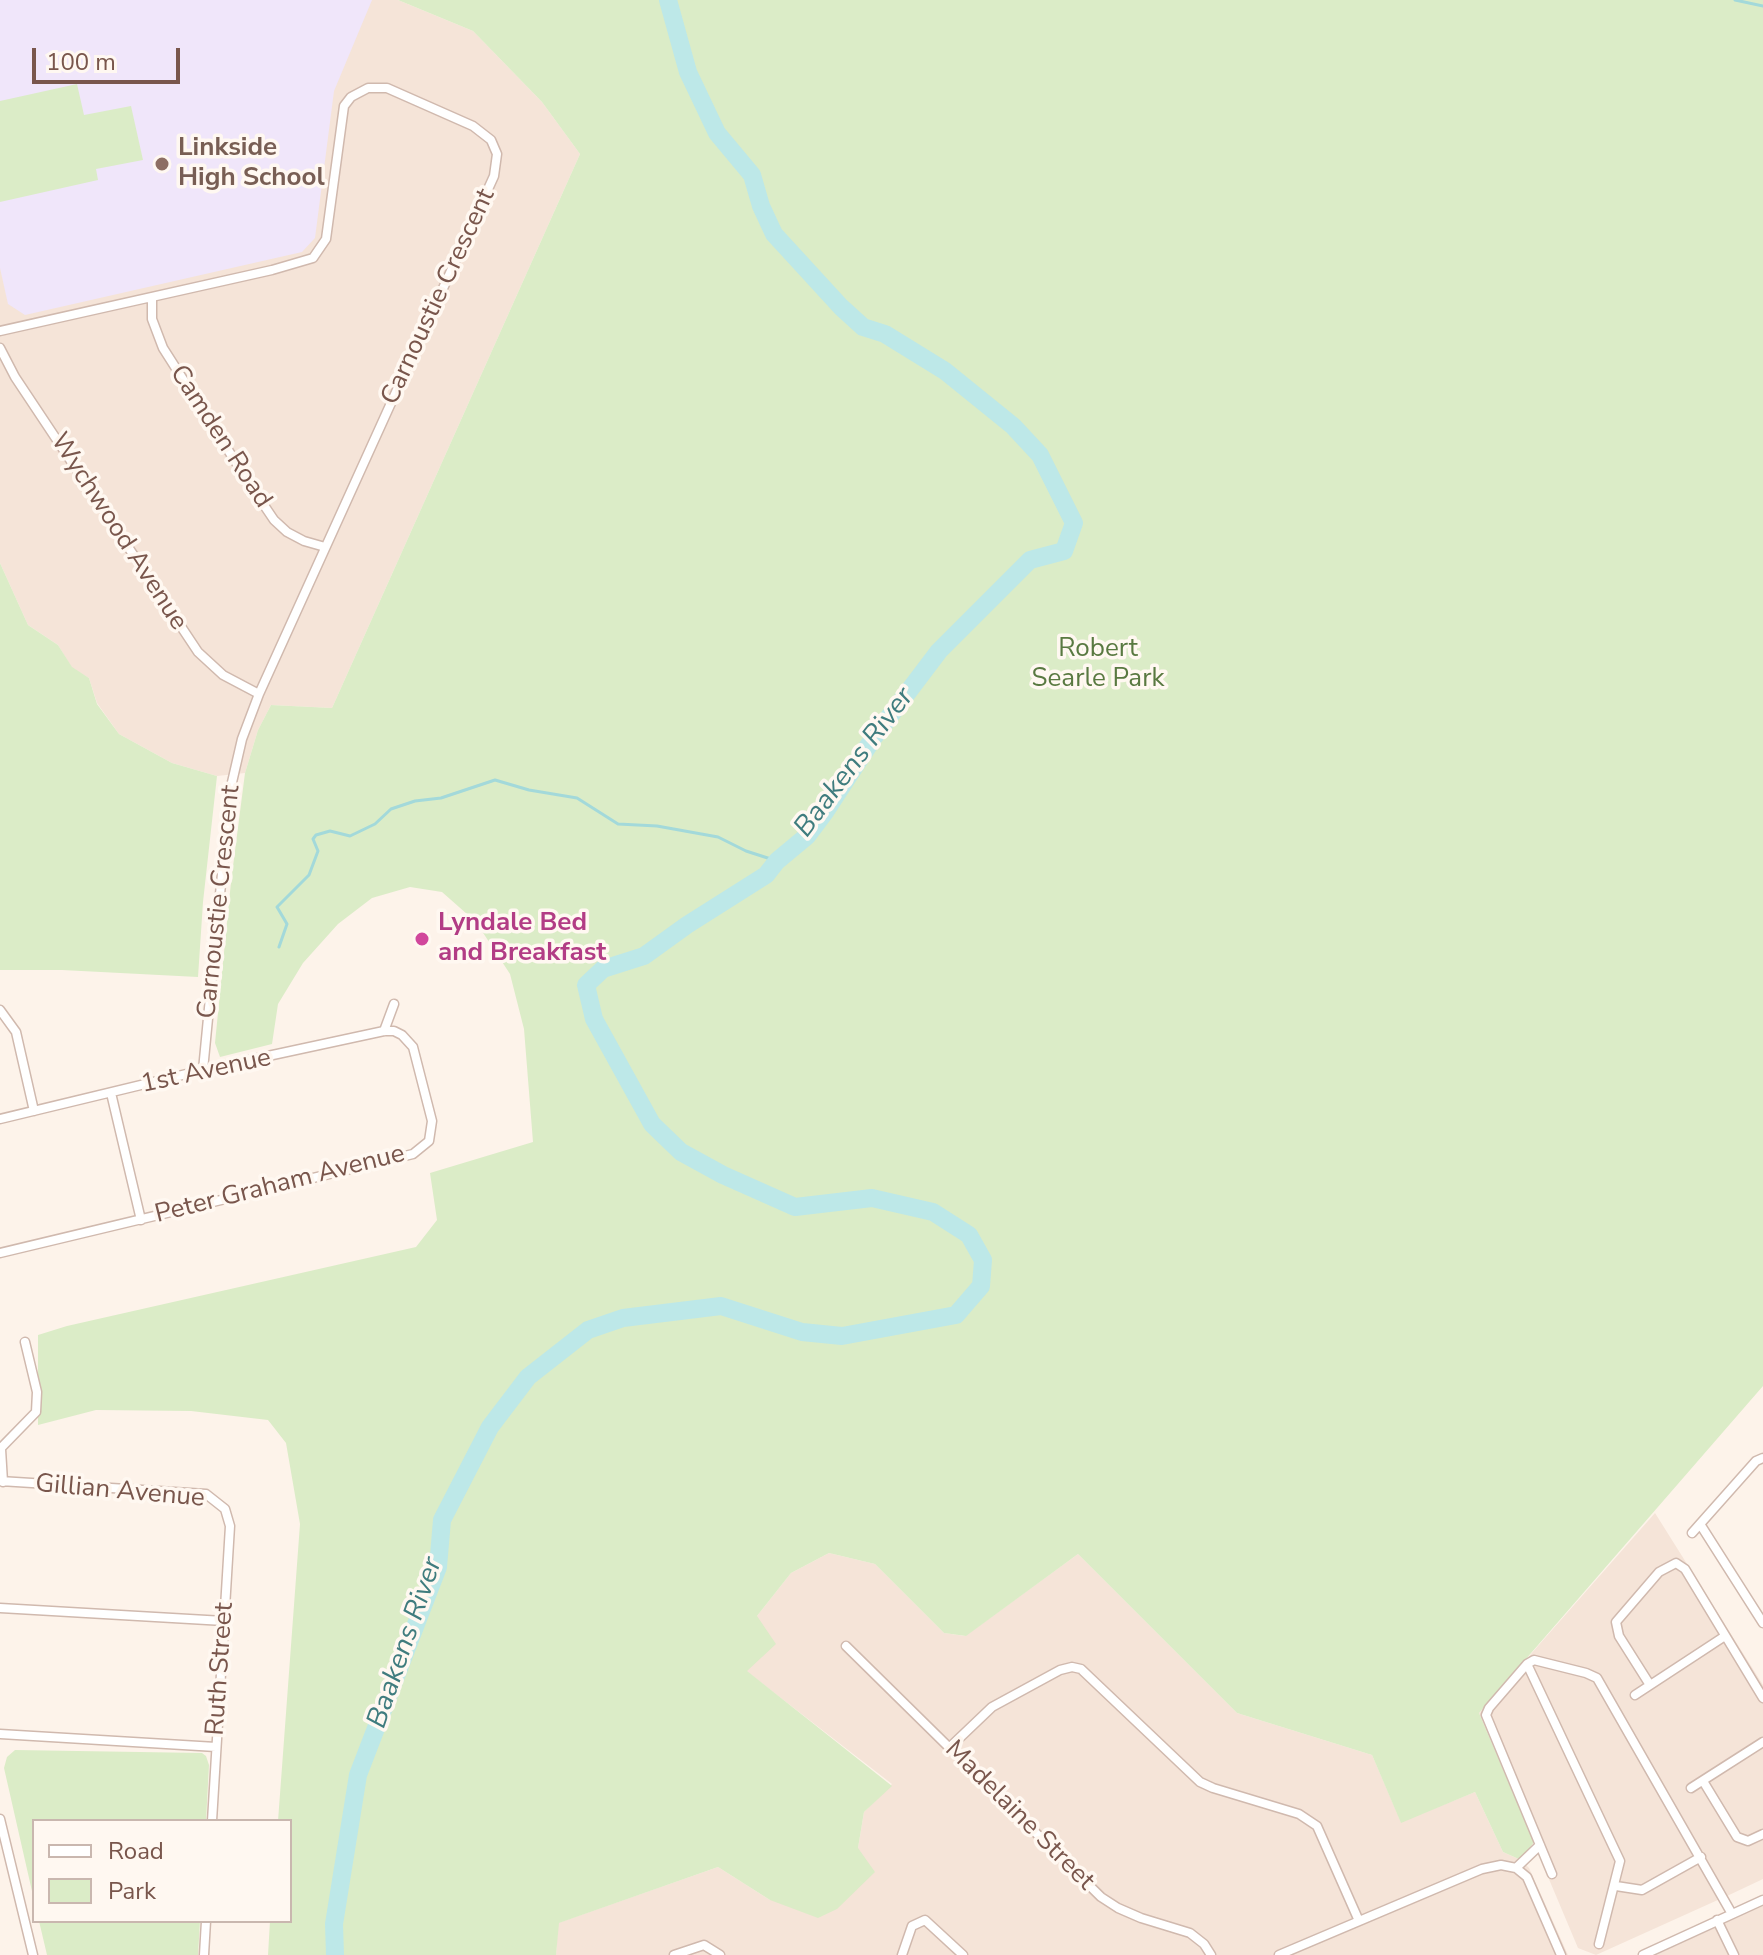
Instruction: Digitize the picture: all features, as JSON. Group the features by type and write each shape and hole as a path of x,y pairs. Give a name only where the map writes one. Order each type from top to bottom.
{"street":[{"name":"Carnoustie Crescent","path":"0,331 300,264 317,254 326,239 341,118 347,101 363,90 387,88 473,126 491,140 497,154 494,176 259,694 242,739 230,791 203,1070"},
{"name":"Camden Road","path":"152,298 152,319 163,348 266,509 287,532 325,547"},
{"name":"Wychwood Avenue","path":"0,348 15,377 198,652 223,675 259,694"},
{"path":"384,1031 394,1004"},
{"path":"0,1010 16,1032 34,1111"},
{"name":"1st Avenue","path":"0,1119 203,1070 384,1031"},
{"name":"Peter Graham Avenue","path":"0,1253 406,1156 421,1149 429,1141 432,1121 415,1053 402,1035 384,1031"},
{"path":"111,1093 141,1220"},
{"path":"1,1482 0,1449 36,1412 37,1392 25,1342"},
{"path":"1692,1533 1756,1461 1763,1458"},
{"name":"Gillian Avenue","path":"1,1482 206,1494 220,1502 229,1518"},
{"name":"Ruth Street","path":"212,1819 229,1518"},
{"path":"1700,1524 1763,1623 1754,1629"},
{"path":"1650,1685 1619,1636 1616,1622 1664,1567 1676,1563 1682,1566 1763,1698"},
{"path":"0,1608 224,1621"},
{"path":"1635,1695 1725,1636"},
{"name":"Madelaine Street","path":"846,1646 1101,1897 1141,1918 1190,1933 1204,1944 1211,1955"},
{"path":"1552,1874 1486,1715 1527,1664 1538,1659 1597,1678 1732,1914"},
{"path":"1527,1664 1619,1857 1616,1886 1599,1944"},
{"path":"949,1748 992,1707 1060,1670 1072,1667 1081,1669 1200,1782 1312,1821 1329,1848 1359,1921"},
{"path":"0,1734 216,1747"},
{"path":"1691,1788 1763,1742"},
{"path":"1703,1781 1737,1837 1748,1841 1763,1834"},
{"path":"0,1819 33,1955"},
{"path":"1516,1868 1540,1845"},
{"path":"1616,1886 1642,1890 1701,1857"},
{"path":"1279,1955 1491,1866 1505,1865 1516,1868 1530,1883 1561,1955"},
{"path":"1643,1955 1763,1900"},
{"path":"1717,1920 1734,1955"},
{"path":"902,1955 910,1930 920,1921 931,1923 963,1955"},
{"path":"204,1955 206,1923"},
{"path":"674,1955 704,1945 720,1955"}],"shaded area":[{"path":"0,0 398,0 473,31 542,102 580,154 332,708 271,705 258,730 245,773 217,776 172,763 119,734 97,703 89,678 72,668 58,645 28,625 0,563"},
{"name":"Linkside High School","path":"0,0 372,0 334,91 315,238 302,252 25,315 8,304 0,268"},
{"path":"1655,1513 1763,1685 1763,1879 1727,1896 1711,1869 1706,1872 1720,1899 1596,1955 1578,1948 1479,1713"},
{"path":"829,1553 875,1564 944,1633 965,1636 1078,1554 1237,1713 1372,1755 1401,1822 1475,1792 1503,1852 1521,1860 1529,1868 1568,1955 556,1955 558,1923 718,1867 770,1900 858,1848 864,1812 892,1784 746,1671 757,1616 791,1573"},
{"path":"1763,1906 1763,1955 1656,1955 1690,1939"}],"green space":[{"name":"Robert Searle Park","path":"398,0 1763,0 1763,1386 1479,1713 1534,1842 1521,1860 1503,1852 1475,1792 1401,1823 1372,1755 1237,1713 1078,1554 966,1636 944,1633 875,1564 829,1553 791,1573 757,1616 776,1644 747,1671 892,1786 864,1812 858,1848 875,1872 837,1909 818,1918 770,1900 718,1867 559,1923 556,1955 268,1955 270,1923 292,1923 292,1819 278,1819 300,1524 286,1443 268,1420 191,1411 96,1410 38,1425 38,1335 416,1247 437,1220 430,1173 533,1142 524,1029 510,974 476,922 442,892 410,887 372,898 338,924 303,963 278,1004 272,1044 220,1057 215,1043 245,773 258,730 271,705 332,708 580,154 542,102 473,31"},
{"path":"77,84 84,115 131,106 143,160 96,169 98,180 0,202 0,101"},
{"path":"0,563 28,625 58,645 72,667 89,678 97,704 119,734 172,763 217,776 198,977 0,970"},
{"path":"15,1750 202,1753 209,1765 206,1819 32,1819 32,1891 4,1768 7,1757"},
{"path":"39,1923 200,1923 198,1955 47,1955"}],"waterway":[{"name":"Baakens River","path":"335,1955 334,1924 358,1775 438,1567 442,1520 490,1427 528,1377 588,1330 623,1318 721,1306 802,1332 842,1336 956,1315 981,1286 983,1260 969,1235 933,1212 872,1198 795,1207 723,1175 681,1152 652,1124 594,1019 586,985 603,969 644,956 766,875 777,861 807,836 874,737 939,651 1030,560 1064,551 1074,523 1040,455 1013,426 945,371 885,334 863,327 774,234 752,175 717,133 688,72 668,0"},
{"path":"1735,0 1763,6"},
{"path":"279,947 287,924 277,907 309,875 318,851 313,839 316,835 330,831 350,836 375,824 391,809 415,801 441,798 495,780 529,790 577,798 618,824 657,826 718,837 746,851 777,861"}],"place":[{"name":"Linkside High School","path":"162,164"},
{"name":"Lyndale Bed and Breakfast","path":"422,939"}]}
